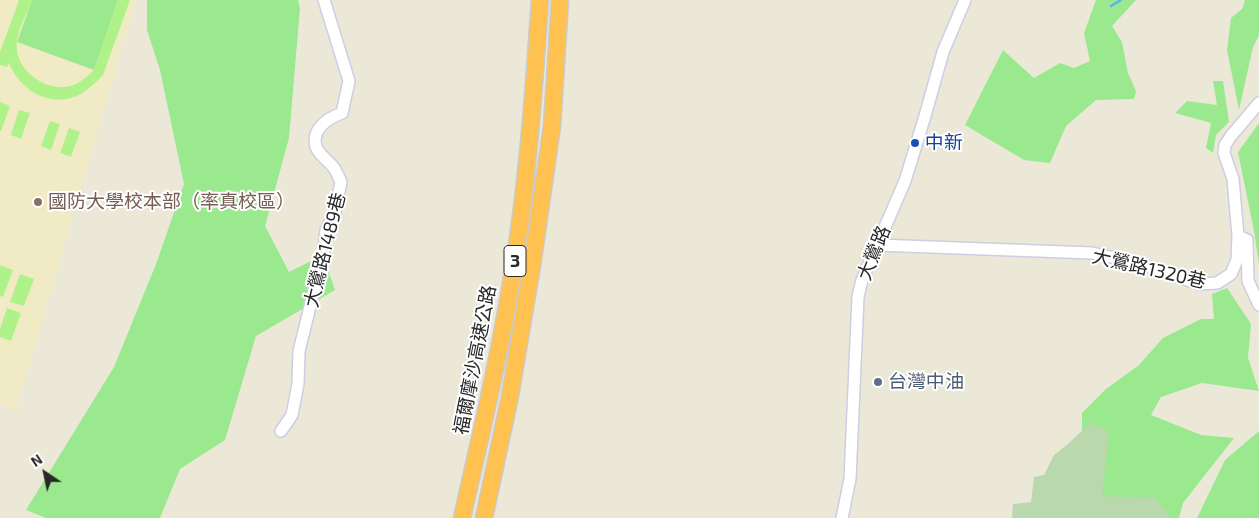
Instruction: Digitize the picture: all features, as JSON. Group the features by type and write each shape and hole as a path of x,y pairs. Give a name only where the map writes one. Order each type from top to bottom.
{"highway":[{"name":"福爾摩沙高速公路","path":"462,518 490,393 514,264 531,122 540,0"},
{"name":"福爾摩沙高速公路","path":"484,518 510,396 532,266 552,126 560,0"}],"street":[{"name":"大鶯路1489巷","path":"281,431 292,415 298,384 299,350 324,250 326,230 335,212 341,182 334,168 316,146 316,138 321,125 331,117 342,113 349,81 324,0"},
{"name":"大鶯路","path":"842,518 850,479 858,297 862,280 905,180 943,52 965,0"},
{"name":"大鶯路1320巷","path":"877,245 1092,254 1138,263 1199,284 1217,283 1226,278 1236,266 1238,260 1233,179 1224,153 1225,145 1259,103"},
{"path":"1238,236 1247,240 1248,281 1259,305"}],"shaded area":[{"name":"國防大學校本部（率真校區）","path":"0,0 136,0 16,410 0,404"}],"green space":[{"path":"19,0 32,0 18,36 17,50 19,59 30,74 38,80 55,87 68,87 84,79 94,70 118,0 130,0 103,75 79,95 57,100 47,98 28,89 14,73 9,63 7,67 0,65 0,52"},
{"path":"32,0 118,0 94,70 17,42"},
{"path":"147,0 298,0 300,8 289,138 265,226 289,272 323,255 335,290 256,336 225,440 180,469 160,518 46,518 26,510 114,367 156,264 184,184 160,70 147,30"},
{"path":"1096,0 1136,0 1112,26 1122,42 1128,73 1136,91 1134,99 1096,100 1066,126 1050,163 1024,160 965,125 1003,50 1034,78 1060,63 1074,68 1090,61 1084,33"},
{"path":"1245,0 1259,0 1259,35 1253,47 1239,110 1227,50 1231,18 1242,9"},
{"path":"1213,81 1223,81 1229,122 1216,135 1213,153 1206,148 1211,123 1175,113 1187,101 1217,105"},
{"path":"0,102 10,106 1,131 0,131"},
{"path":"19,110 30,113 21,139 11,135"},
{"path":"50,121 60,124 51,150 41,146"},
{"path":"1259,123 1259,265 1238,152"},
{"path":"69,128 80,132 71,157 60,153"},
{"path":"0,265 13,270 3,297 0,296"},
{"path":"20,274 34,279 24,306 10,302"},
{"path":"1227,288 1251,324 1248,358 1259,391 1202,383 1161,397 1151,415 1201,435 1234,438 1183,503 1179,518 1118,518 1078,513 1082,459 1082,413 1106,389 1139,365 1163,338 1201,319 1214,319 1212,294"},
{"path":"7,308 21,313 11,341 0,337 0,329"},
{"path":"1090,423 1109,431 1102,496 1156,498 1170,516 1168,518 1012,518 1013,504 1031,502 1034,477 1044,475 1054,455"},
{"path":"1259,431 1259,518 1197,518 1225,460"}],"waterway":[{"path":"1111,6 1121,0"}],"place":[{"name":"中新","path":"915,143"},
{"name":"國防大學校本部（率真校區）","path":"38,202"},
{"name":"台灣中油","path":"878,382"}]}
